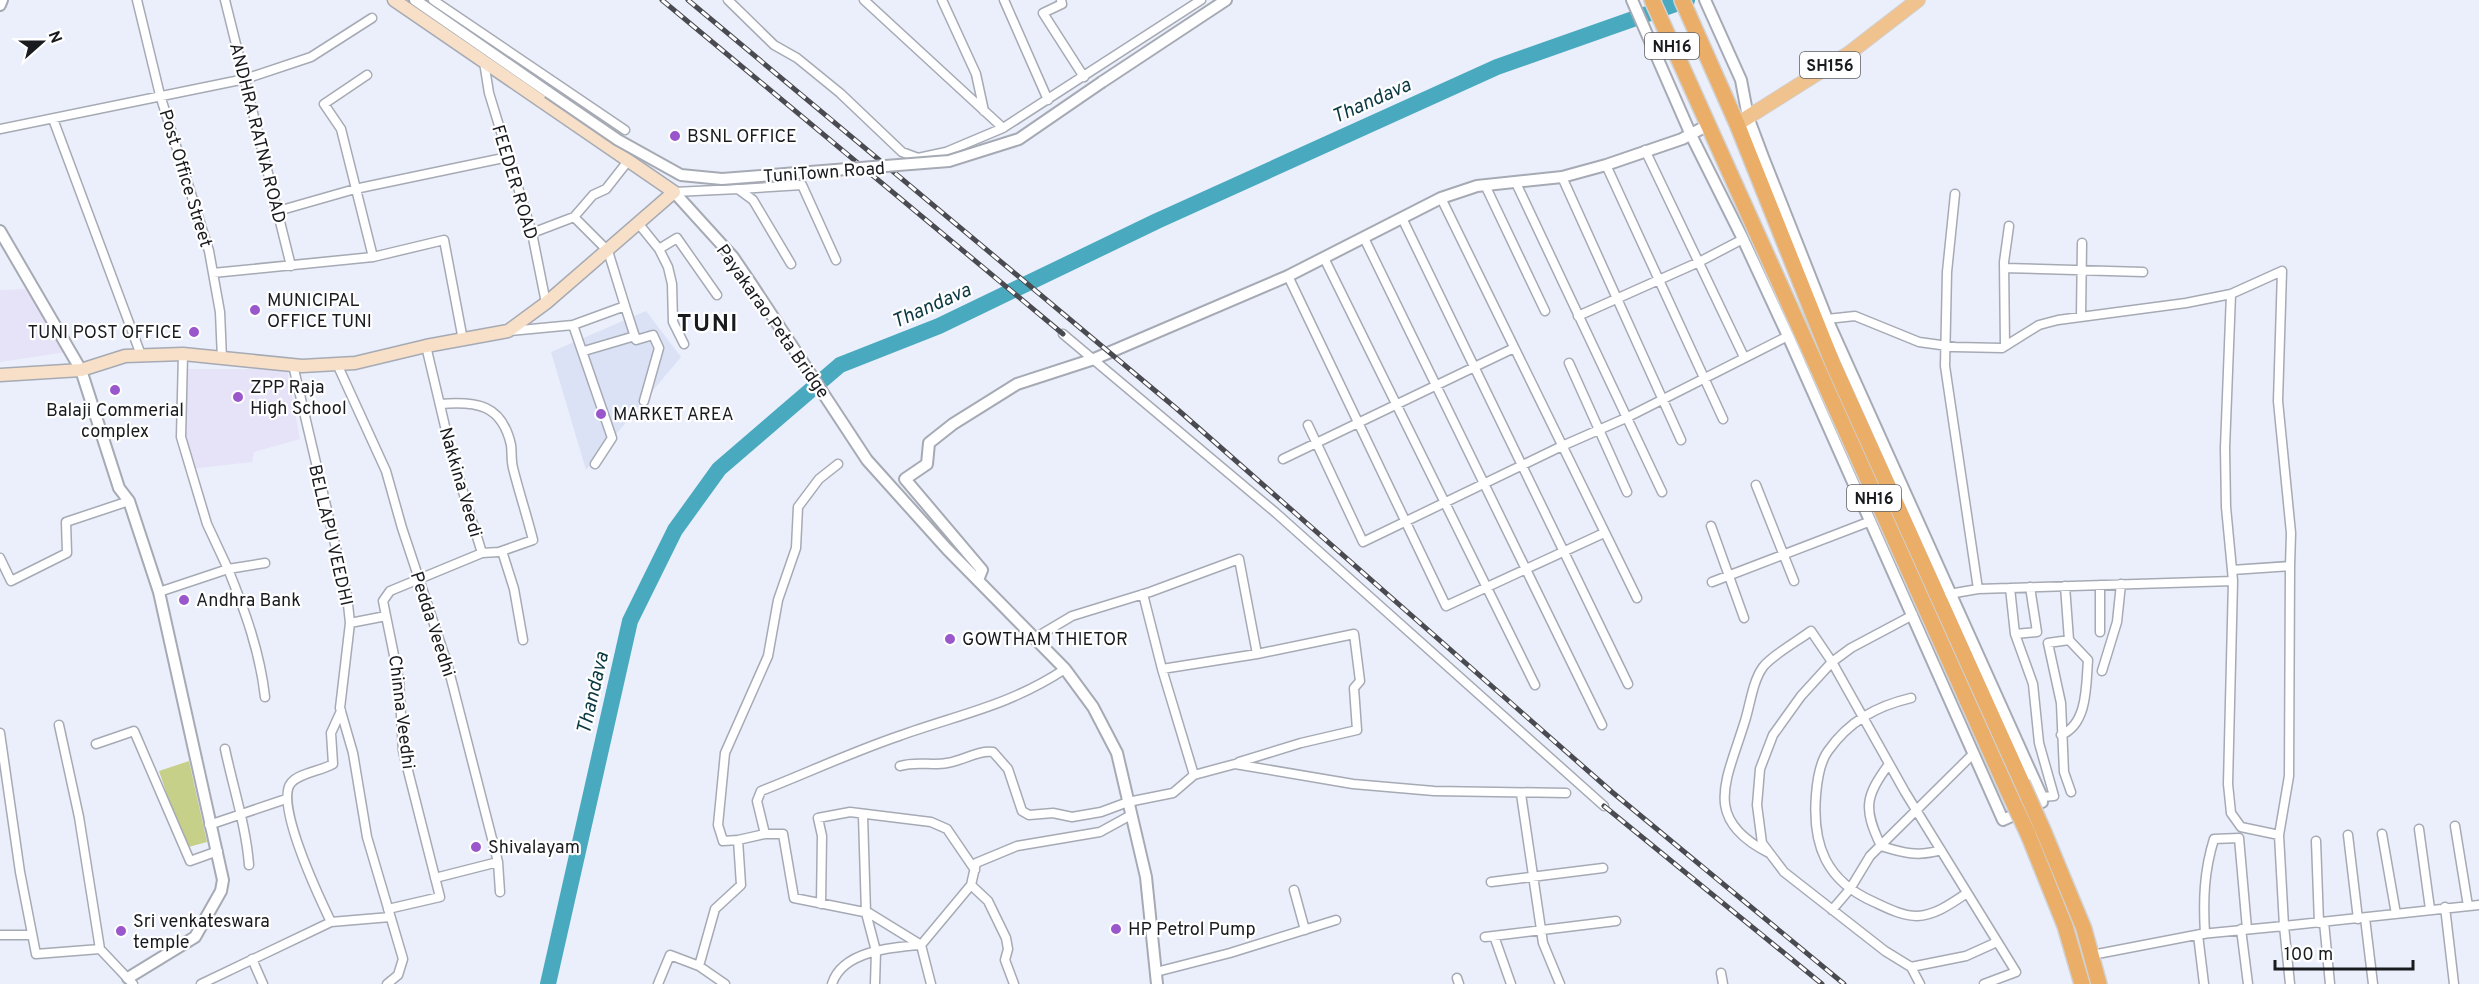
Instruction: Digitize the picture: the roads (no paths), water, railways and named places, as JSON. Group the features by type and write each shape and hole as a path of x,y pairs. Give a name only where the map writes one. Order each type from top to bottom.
{"highway":[{"name":"NH16","path":"1652,0 2028,834 2065,926 2082,984"},
{"name":"NH16","path":"1682,0 1718,82 1742,120 1833,364 2070,891 2092,955 2099,984"}],"main road":[{"path":"0,375 81,370 125,356 141,355 183,354 293,365 355,363 426,346 508,331 546,303 674,192 394,0"},
{"name":"SH156","path":"1742,120 1848,54 1918,0"}],"street":[{"path":"0,5 2,0"},
{"name":"Post Office Street","path":"137,0 160,95 209,251 220,312 222,359"},
{"name":"ANDHRA RATNA ROAD","path":"225,0 291,266"},
{"name":"TuniTown Road","path":"415,0 618,140 681,175 722,179 958,159 1020,139 1226,0"},
{"path":"433,0 625,130"},
{"path":"728,0 774,45 797,58 840,93 902,152 918,158 946,152 1003,128 1201,0"},
{"path":"864,0 1003,128"},
{"path":"942,0 976,74 984,111"},
{"path":"1004,0 1048,100"},
{"path":"1061,0 1062,4 1043,13 1084,77"},
{"path":"1632,0 1691,135 1788,336 2003,820 2042,802 2042,797 1827,319 1742,120 1741,80 1705,0"},
{"path":"0,129 244,79 311,57 372,18"},
{"name":"FEEDER ROAD","path":"484,62 489,93 532,233 546,303"},
{"path":"367,75 324,104 341,129 373,257"},
{"path":"54,119 141,355"},
{"path":"978,580 982,570 905,479 927,464 929,442 953,424 1017,384 1094,359 1288,276 1441,198 1485,185 1562,177 1606,165 1691,135 1708,125"},
{"path":"1645,150 1744,357"},
{"path":"278,211 355,189 508,157"},
{"path":"532,233 574,217 593,195 606,189 628,161"},
{"path":"1606,165 1723,419"},
{"path":"1562,177 1681,440"},
{"path":"1516,183 1662,492"},
{"path":"674,192 801,185 837,260"},
{"path":"1485,185 1545,311"},
{"path":"738,189 753,200 790,264"},
{"name":"Payakarao Peta Bridge","path":"674,192 733,257 865,456 978,580 1065,669 1093,707 1117,753 1146,877 1157,984"},
{"path":"1955,194 1947,272 1945,366 1978,589"},
{"path":"1441,198 1637,598"},
{"path":"574,217 608,251 636,340 653,335 659,348 644,401"},
{"path":"1402,218 1628,684"},
{"path":"638,223 659,249 668,267 672,284 673,322 684,344"},
{"path":"2005,346 2004,268 2009,226"},
{"path":"0,231 81,370 119,488 129,501 159,592 223,880 221,891 195,937 129,982 100,949 79,817 59,725"},
{"path":"659,249 677,238 717,295"},
{"path":"1364,238 1602,725"},
{"path":"1578,316 1699,262 1743,239"},
{"path":"213,273 373,257 444,240 463,340"},
{"path":"2081,317 2082,243"},
{"path":"1324,258 1535,685"},
{"path":"2004,268 2143,272"},
{"path":"1827,319 1855,316 1919,342 1947,346 2001,348 2039,325 2231,294 2282,272 2278,401 2291,533 2289,776 2279,835 2290,984"},
{"path":"1288,276 1446,606 1604,533"},
{"path":"2231,294 2225,448 2226,507 2233,580 2228,784 2231,813 2241,827 2279,835"},
{"path":"508,331 573,325 625,306"},
{"path":"573,325 584,351 612,438 595,464"},
{"path":"1063,334 1276,513 1604,806"},
{"path":"584,351 635,336"},
{"path":"1308,425 1363,542 1562,446 1626,418 1704,376 1788,336"},
{"name":"Nakkina Veedi","path":"386,616 383,601 390,591 482,553 452,456 426,346"},
{"path":"1283,459 1514,348"},
{"path":"183,354 181,437 207,524 250,625 262,672 265,697"},
{"path":"1569,363 1627,492"},
{"name":"Pedda Veedhi","path":"337,364 386,471 447,663 498,862 500,892"},
{"name":"BELLAPU VEEDHI","path":"293,365 347,595 350,622 340,688 341,711 353,753 367,837 403,959 398,975 387,984"},
{"path":"440,404 476,403 488,409 504,424 511,446 512,466 533,540 502,551 482,553"},
{"path":"838,464 819,479 798,507 796,548 778,600 768,656 725,753 718,825 723,841 765,834 783,834 794,898 866,913 921,945 931,984"},
{"path":"1756,485 1794,581"},
{"path":"0,558 12,581 67,553 66,522 129,501"},
{"path":"1712,582 1871,520"},
{"path":"1711,526 1744,618"},
{"path":"502,551 514,589 523,640"},
{"path":"1035,638 1072,616 1143,594 1239,559 1257,654"},
{"path":"159,592 228,569 264,563"},
{"path":"2232,570 2290,566"},
{"path":"1949,594 1978,589 2233,580"},
{"path":"2102,671 2117,622 2121,584"},
{"path":"2100,585 2100,632"},
{"path":"2061,735 2070,731 2084,706 2088,660 2069,640 2065,586"},
{"path":"2030,587 2037,632 2048,643 2061,703 2064,772 2071,792"},
{"path":"2010,588 2015,634 2033,684 2039,743 2054,796 2042,797"},
{"path":"1143,594 1162,669 1194,775"},
{"path":"1913,615 1851,648 1832,662 1802,696 1773,735 1760,769 1757,805 1761,843 1784,872 1885,951 1911,967 1920,984"},
{"path":"350,622 386,616"},
{"name":"Chinna Veedhi","path":"386,616 399,680 403,751 435,878"},
{"path":"1769,853 1752,844 1732,826 1724,805 1732,757 1763,666 1811,631 1832,662 1916,810 2016,972 1984,984"},
{"path":"2015,634 2037,632"},
{"path":"900,766 914,762 948,763 985,751 993,752 1008,769 1022,811 1029,815 1053,813 1072,817 1173,793 1194,775 1357,730 1354,688 1360,681 1354,634 1257,654 1162,669"},
{"path":"2048,643 2069,640"},
{"path":"765,834 758,801 761,791 899,736 988,709 1041,685 1065,669"},
{"path":"1911,698 1882,705 1862,717 1827,752 1817,782 1814,823 1821,852 1834,873 1856,894 1892,910 1918,916 1943,909 1967,893"},
{"path":"331,922 292,825 286,800 287,788 293,780 333,764 331,733 341,711"},
{"path":"96,744 134,730 190,861 218,851"},
{"path":"0,736 20,872 36,954 100,949"},
{"path":"225,749 239,815 247,836 249,865"},
{"path":"1832,910 1850,889 1870,855 1974,753"},
{"path":"1235,764 1353,784 1434,791 1566,793"},
{"path":"1889,764 1872,787 1868,804 1870,824 1881,846 1904,853 1923,855 1941,850"},
{"path":"1521,794 1543,943 1560,984"},
{"path":"209,825 286,800"},
{"path":"821,904 822,836 818,818 850,812 863,816 931,822 948,829 975,870"},
{"path":"832,984 835,973 859,957 886,948 921,945 971,885 976,863 1017,846 1100,832 1131,814"},
{"path":"863,816 866,913 876,951 875,984"},
{"path":"2455,826 2468,906"},
{"path":"2419,829 2430,909"},
{"path":"2382,834 2396,914"},
{"path":"2348,835 2373,984"},
{"path":"2204,984 2201,934 2206,863 2214,839 2239,838 2248,984"},
{"path":"699,966 716,909 741,885 738,840"},
{"path":"2316,841 2321,922 2330,984"},
{"path":"201,984 331,922 389,913 440,897 435,878 498,862"},
{"path":"1491,882 1603,868"},
{"path":"971,885 988,901 1006,938 1008,949 1005,960 1014,984"},
{"path":"1294,890 1305,930"},
{"path":"2092,955 2201,934 2479,905"},
{"path":"2445,907 2454,984"},
{"path":"1156,972 1336,920"},
{"path":"1511,984 1489,936 1616,921"},
{"path":"0,935 32,935"},
{"path":"1911,967 1966,956 1997,942"},
{"path":"658,984 670,954 699,966 711,979 724,984"},
{"path":"252,959 263,984"},
{"path":"1721,973 1723,984"}],"waterway":[{"name":"Thandava","path":"548,984 630,621 675,530 719,469 840,365 939,326 1157,221 1497,67 1687,0"}],"railway":[{"path":"662,0 1063,334"},
{"path":"688,0 1177,409 1612,792 1844,984"},
{"path":"1604,806 1822,984"}],"place":[{"name":"BSNL OFFICE","path":"675,136"},
{"name":"MUNICIPAL OFFICE TUNI","path":"255,310"},
{"name":"TUNI POST OFFICE","path":"194,332"},
{"name":"Balaji Commerial complex","path":"115,390"},
{"name":"ZPP Raja High School","path":"238,397"},
{"name":"MARKET AREA","path":"601,414"},
{"name":"Andhra Bank","path":"184,600"},
{"name":"GOWTHAM THIETOR","path":"950,639"},
{"name":"Shivalayam","path":"476,847"},
{"name":"HP Petrol Pump","path":"1116,929"},
{"name":"Sri venkateswara temple","path":"121,931"}],"district":[{"name":"TUNI","path":"708,323"}]}
